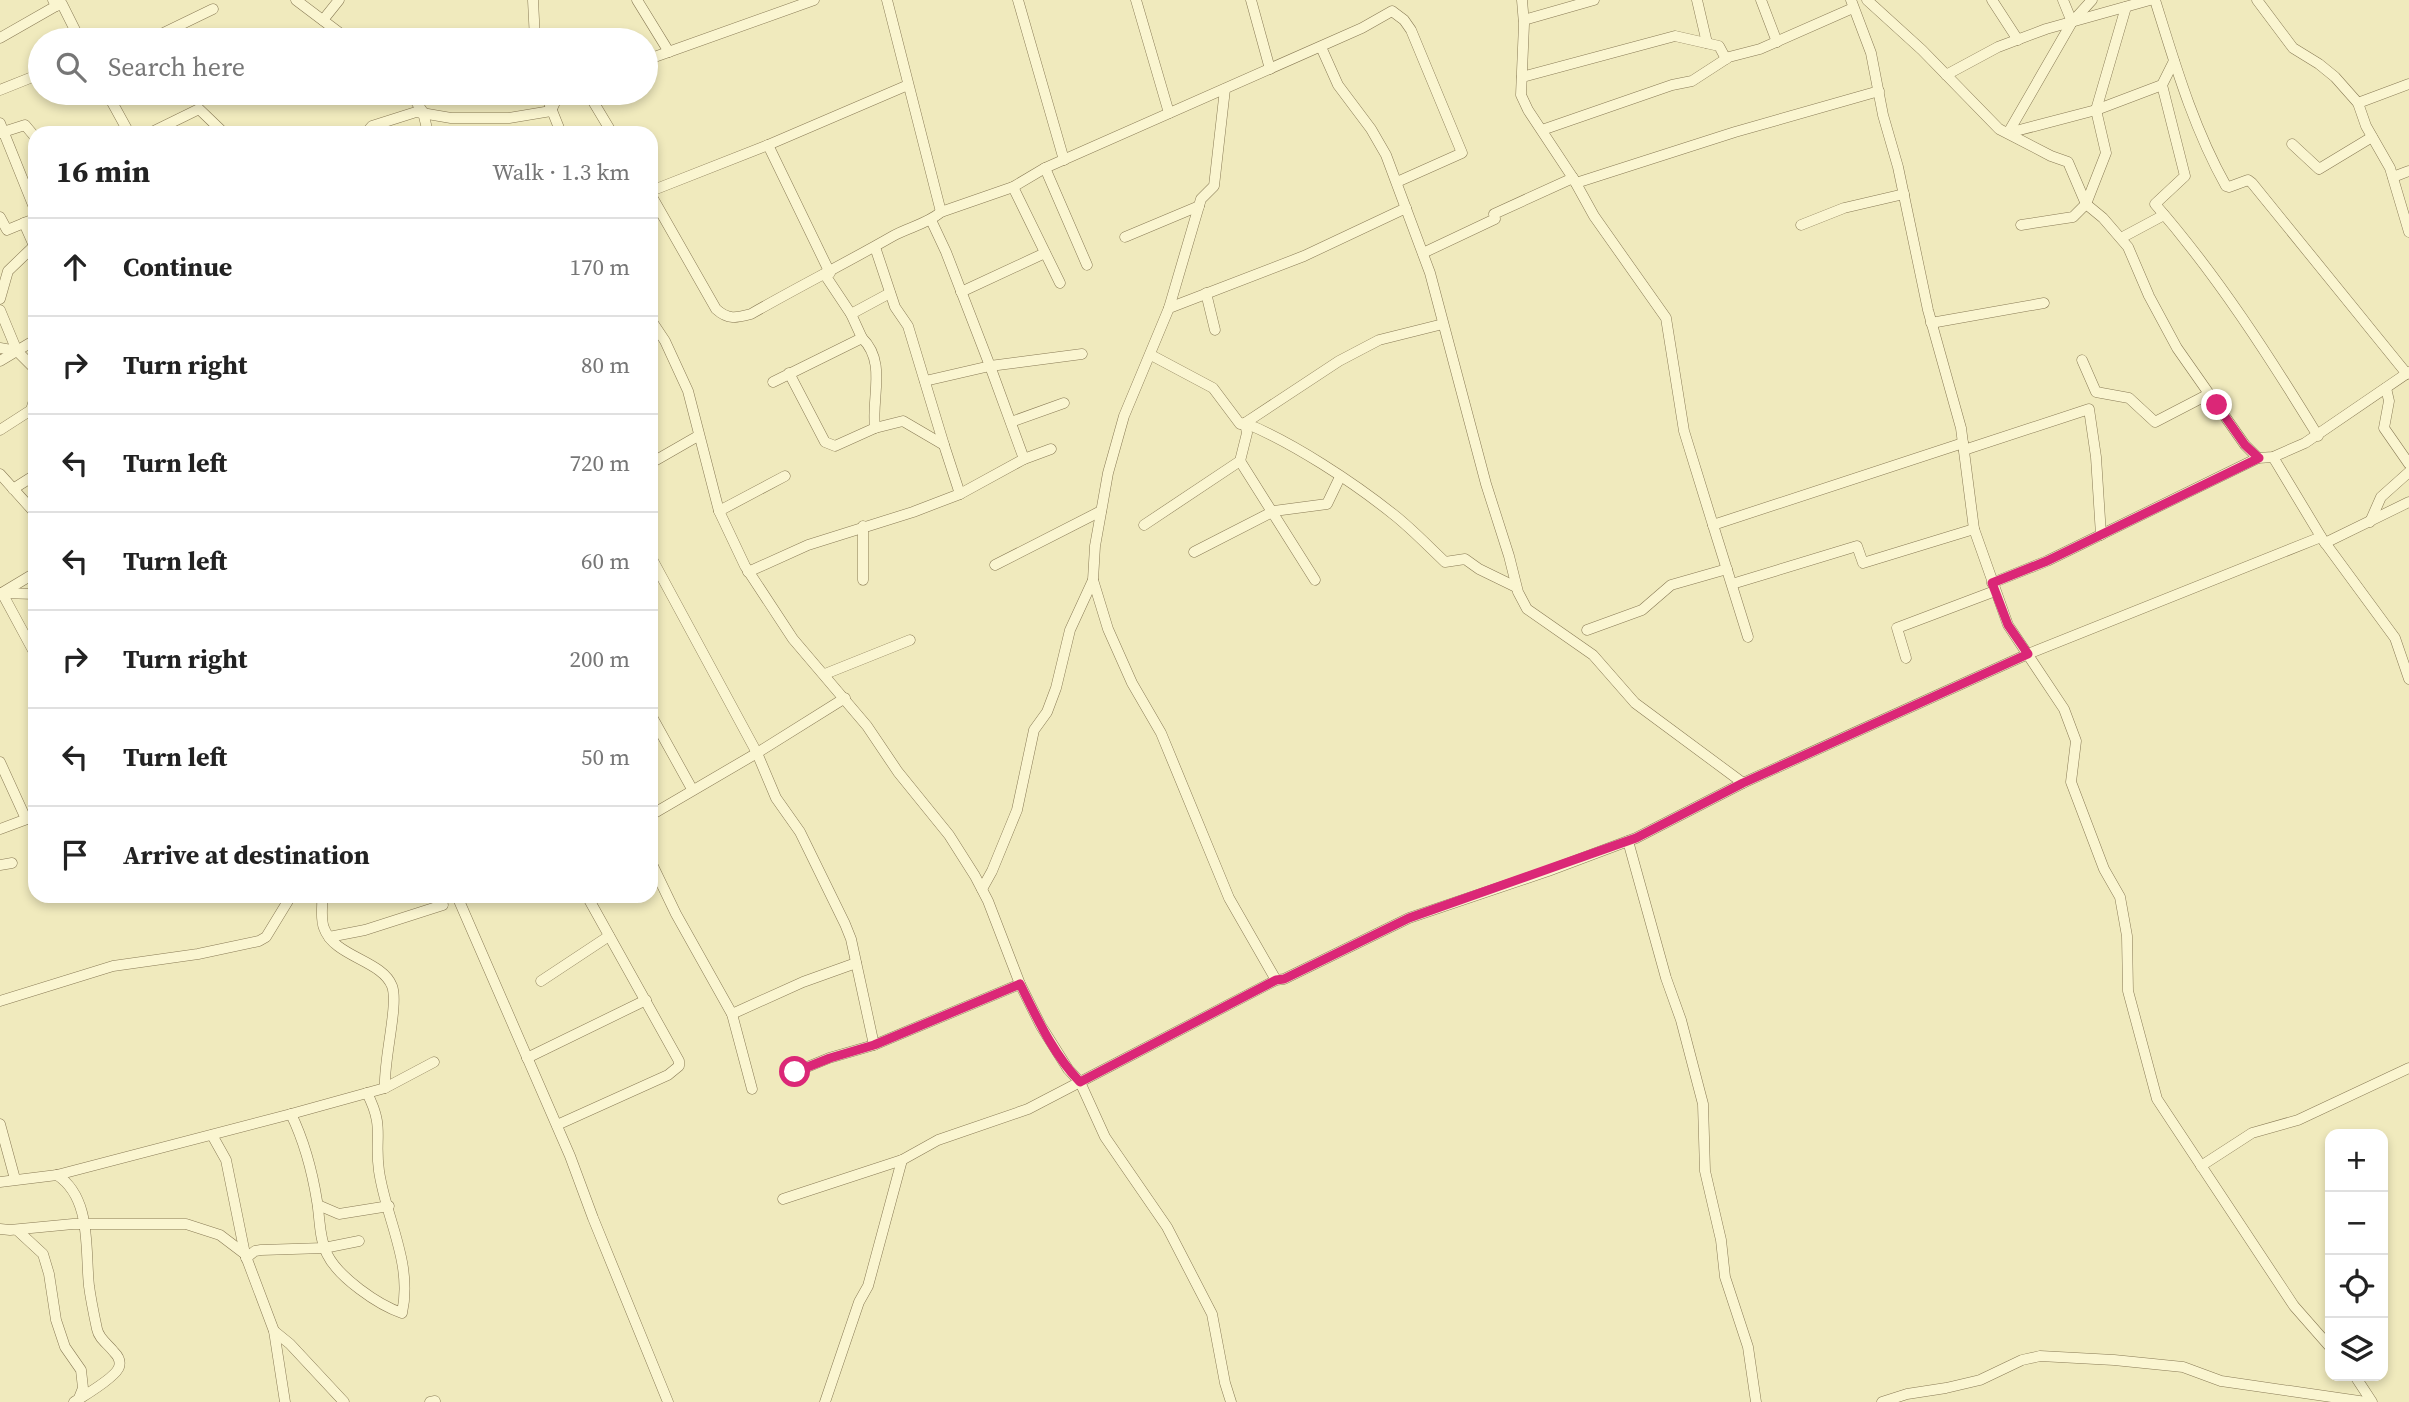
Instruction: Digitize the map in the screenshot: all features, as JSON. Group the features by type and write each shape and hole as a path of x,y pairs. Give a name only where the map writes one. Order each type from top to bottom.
{"street":[{"path":"296,0 333,28"},
{"path":"323,20 339,0"},
{"path":"533,0 534,28"},
{"path":"638,0 655,28"},
{"path":"658,56 814,0"},
{"path":"887,0 941,212"},
{"path":"1018,0 1065,160"},
{"path":"1136,0 1169,113"},
{"path":"1251,0 1270,69"},
{"path":"1387,0 1392,11 1404,20 1411,30 1462,153 1397,182"},
{"path":"1522,0 1524,20 1521,95 1594,216 1665,318 1684,432 1748,638"},
{"path":"1524,20 1594,0"},
{"path":"1697,0 1707,43"},
{"path":"1761,0 1777,41"},
{"path":"1867,0 1914,42 1999,129 2068,162 2086,204 2103,218 2128,247 2149,296 2177,348 2245,445 2259,458"},
{"path":"1992,0 2018,40"},
{"path":"2063,0 2071,22"},
{"path":"2008,133 2071,22 2092,0"},
{"path":"1906,658 1897,628 1993,587 2259,458 2273,457 2318,436 2408,373 2252,183 2248,180 2226,186 2186,100 2153,0 2071,22 2018,40 1946,75"},
{"path":"2259,1 2281,36 2293,48 2335,77 2358,103 2393,177 2409,232"},
{"path":"0,37 54,3 62,4 74,28"},
{"path":"1542,130 1672,85 1692,81 1726,59 1777,41 1852,4 1871,53 1931,323 1964,447 1975,529 2008,625 2064,709 2076,741 2071,782 2104,869 2120,897 2127,936 2128,991 2157,1099 2294,1306 2325,1341"},
{"path":"2021,225 2073,217 2086,204 2106,153 2096,110 2126,7"},
{"path":"174,28 213,9"},
{"path":"658,205 716,309 728,318 751,314 897,234 931,220 941,212 1013,187 1045,168 1321,47 1392,11"},
{"path":"658,34 669,52"},
{"path":"1522,77 1675,36 1719,46 1726,59"},
{"path":"1321,47 1338,85 1386,155 1397,182 1430,273 1516,587 1527,609 1593,655 1634,703 1743,783"},
{"path":"2174,61 2162,85 2185,176 2155,204 2178,230 2276,368 2318,436"},
{"path":"0,90 28,79"},
{"path":"2358,103 2409,84"},
{"path":"658,190 908,85"},
{"path":"2008,133 2096,110 2162,85"},
{"path":"982,889 992,872 1017,810 1034,730 1046,712 1056,688 1070,630 1093,580 1108,473 1124,416 1168,308 1201,199 1214,186 1225,89"},
{"path":"1423,253 1495,219 1494,214 1574,180 1878,91"},
{"path":"114,105 125,126"},
{"path":"418,105 426,126"},
{"path":"549,105 558,126"},
{"path":"551,111 554,105"},
{"path":"594,105 608,126"},
{"path":"164,126 199,109 217,126"},
{"path":"372,126 416,112 451,118 509,118 551,111"},
{"path":"28,129 25,125 1,129 28,193"},
{"path":"2292,144 2319,169 2372,137"},
{"path":"768,145 827,274 862,338 872,348 878,382 873,411 875,428"},
{"path":"1045,168 1087,265"},
{"path":"2393,177 2409,171"},
{"path":"1013,187 1060,284"},
{"path":"1801,225 1844,208 1903,194"},
{"path":"1125,237 1199,206"},
{"path":"1168,308 1304,256 1406,208"},
{"path":"2121,238 2164,215"},
{"path":"0,217 6,230 28,222"},
{"path":"931,220 947,251 1024,459"},
{"path":"24,223 28,232"},
{"path":"875,247 890,293 908,326 960,494"},
{"path":"0,299 8,271 28,253"},
{"path":"961,292 1045,253"},
{"path":"851,314 890,293"},
{"path":"1206,293 1214,330"},
{"path":"1931,323 2044,303"},
{"path":"0,310 17,351 28,362"},
{"path":"1245,424 1339,361 1378,340 1443,324"},
{"path":"658,332 680,370 688,391 719,511 748,572 793,639 845,698 879,741 898,772 949,835 982,889 1020,984 1055,1050 1080,1082 1105,1136 1167,1227 1212,1314 1231,1402"},
{"path":"773,382 862,338"},
{"path":"0,361 28,344"},
{"path":"0,348 17,351"},
{"path":"925,381 990,366 1082,354"},
{"path":"1151,355 1213,388 1240,424 1266,432 1340,477 1394,515 1445,562 1465,559 1516,587"},
{"path":"2082,360 2096,392 2129,398 2155,422 2208,394"},
{"path":"789,373 825,442 835,446 875,428 903,421 944,444"},
{"path":"2386,388 2389,401 2385,428 2409,464"},
{"path":"1011,422 1064,403"},
{"path":"1713,525 2088,409 2096,457 2101,535"},
{"path":"0,430 28,416"},
{"path":"1144,525 1240,461 1247,433 1245,424"},
{"path":"658,459 698,436"},
{"path":"748,572 807,545 913,512 960,494 1024,459 1051,449"},
{"path":"2273,457 2323,540 2395,638 2409,679"},
{"path":"1240,461 1315,580"},
{"path":"2370,522 2381,497 2409,472"},
{"path":"0,474 28,505"},
{"path":"719,511 785,476"},
{"path":"1194,552 1272,512 1327,504 1340,477"},
{"path":"13,489 28,479"},
{"path":"783,1199 902,1160 938,1140 1028,1109 1276,980 1284,979 1409,918 1628,841 1743,783 2028,654 2370,522 2409,502"},
{"path":"995,565 1101,511"},
{"path":"863,526 863,580"},
{"path":"1732,584 1857,547 1863,563 1975,529"},
{"path":"1587,631 1642,610 1671,585 1727,569"},
{"path":"658,570 757,753 776,798 800,832 820,870 851,939 874,1045"},
{"path":"0,593 28,577"},
{"path":"1093,580 1108,629 1132,683 1161,733 1229,898 1276,980"},
{"path":"0,593 28,594"},
{"path":"0,593 28,642"},
{"path":"825,674 910,640"},
{"path":"658,810 845,698"},
{"path":"658,728 692,789"},
{"path":"0,762 28,813"},
{"path":"0,829 28,819"},
{"path":"1628,841 1703,1104 1705,1171 1721,1240 1725,1277 1748,1347 1756,1402"},
{"path":"0,865 12,863"},
{"path":"658,877 732,1014 752,1089"},
{"path":"0,1001 113,966 198,954 259,941 266,937 287,903"},
{"path":"323,903 322,919 329,937 347,952 384,975 393,986 384,1073 385,1088"},
{"path":"460,903 556,1125 668,1402"},
{"path":"556,1125 668,1075 679,1066 680,1061 591,903"},
{"path":"329,937 365,930 443,905"},
{"path":"541,981 609,936"},
{"path":"732,1014 803,982 856,963"},
{"path":"795,1072 874,1045 1020,984"},
{"path":"527,1058 646,1000"},
{"path":"0,1182 57,1175 291,1114 385,1088 435,1062"},
{"path":"2201,1166 2252,1133 2298,1120 2409,1068"},
{"path":"291,1114 310,1160 324,1248 339,1272 385,1306 402,1313 405,1297 404,1268 380,1174 377,1112 367,1093"},
{"path":"0,1124 15,1179"},
{"path":"212,1135 226,1160 245,1256 274,1331 285,1402"},
{"path":"825,1402 859,1301 868,1286 902,1160"},
{"path":"57,1175 73,1192 85,1224 89,1288 97,1329 99,1336 116,1353 120,1364 119,1369 111,1376 77,1400"},
{"path":"318,1205 339,1214 389,1206"},
{"path":"0,1228 16,1230 85,1224 186,1224 220,1235 245,1256"},
{"path":"16,1230 43,1254 49,1274 55,1320 65,1347 81,1370 83,1388 77,1400"},
{"path":"245,1256 261,1250 324,1248 359,1241"},
{"path":"274,1331 290,1343 344,1402"},
{"path":"1882,1402 1907,1394 1980,1380 2022,1360 2040,1356 2183,1367 2221,1381 2366,1402"},
{"path":"2359,1381 2372,1402"}],"route":[{"path":"795,1072 874,1045 1020,984 1055,1050 1080,1082 1276,980 1284,979 1409,918 1636,838 1743,783 2028,654 2008,625 1992,583 2047,561 2259,458 2245,445 2217,405"}]}
